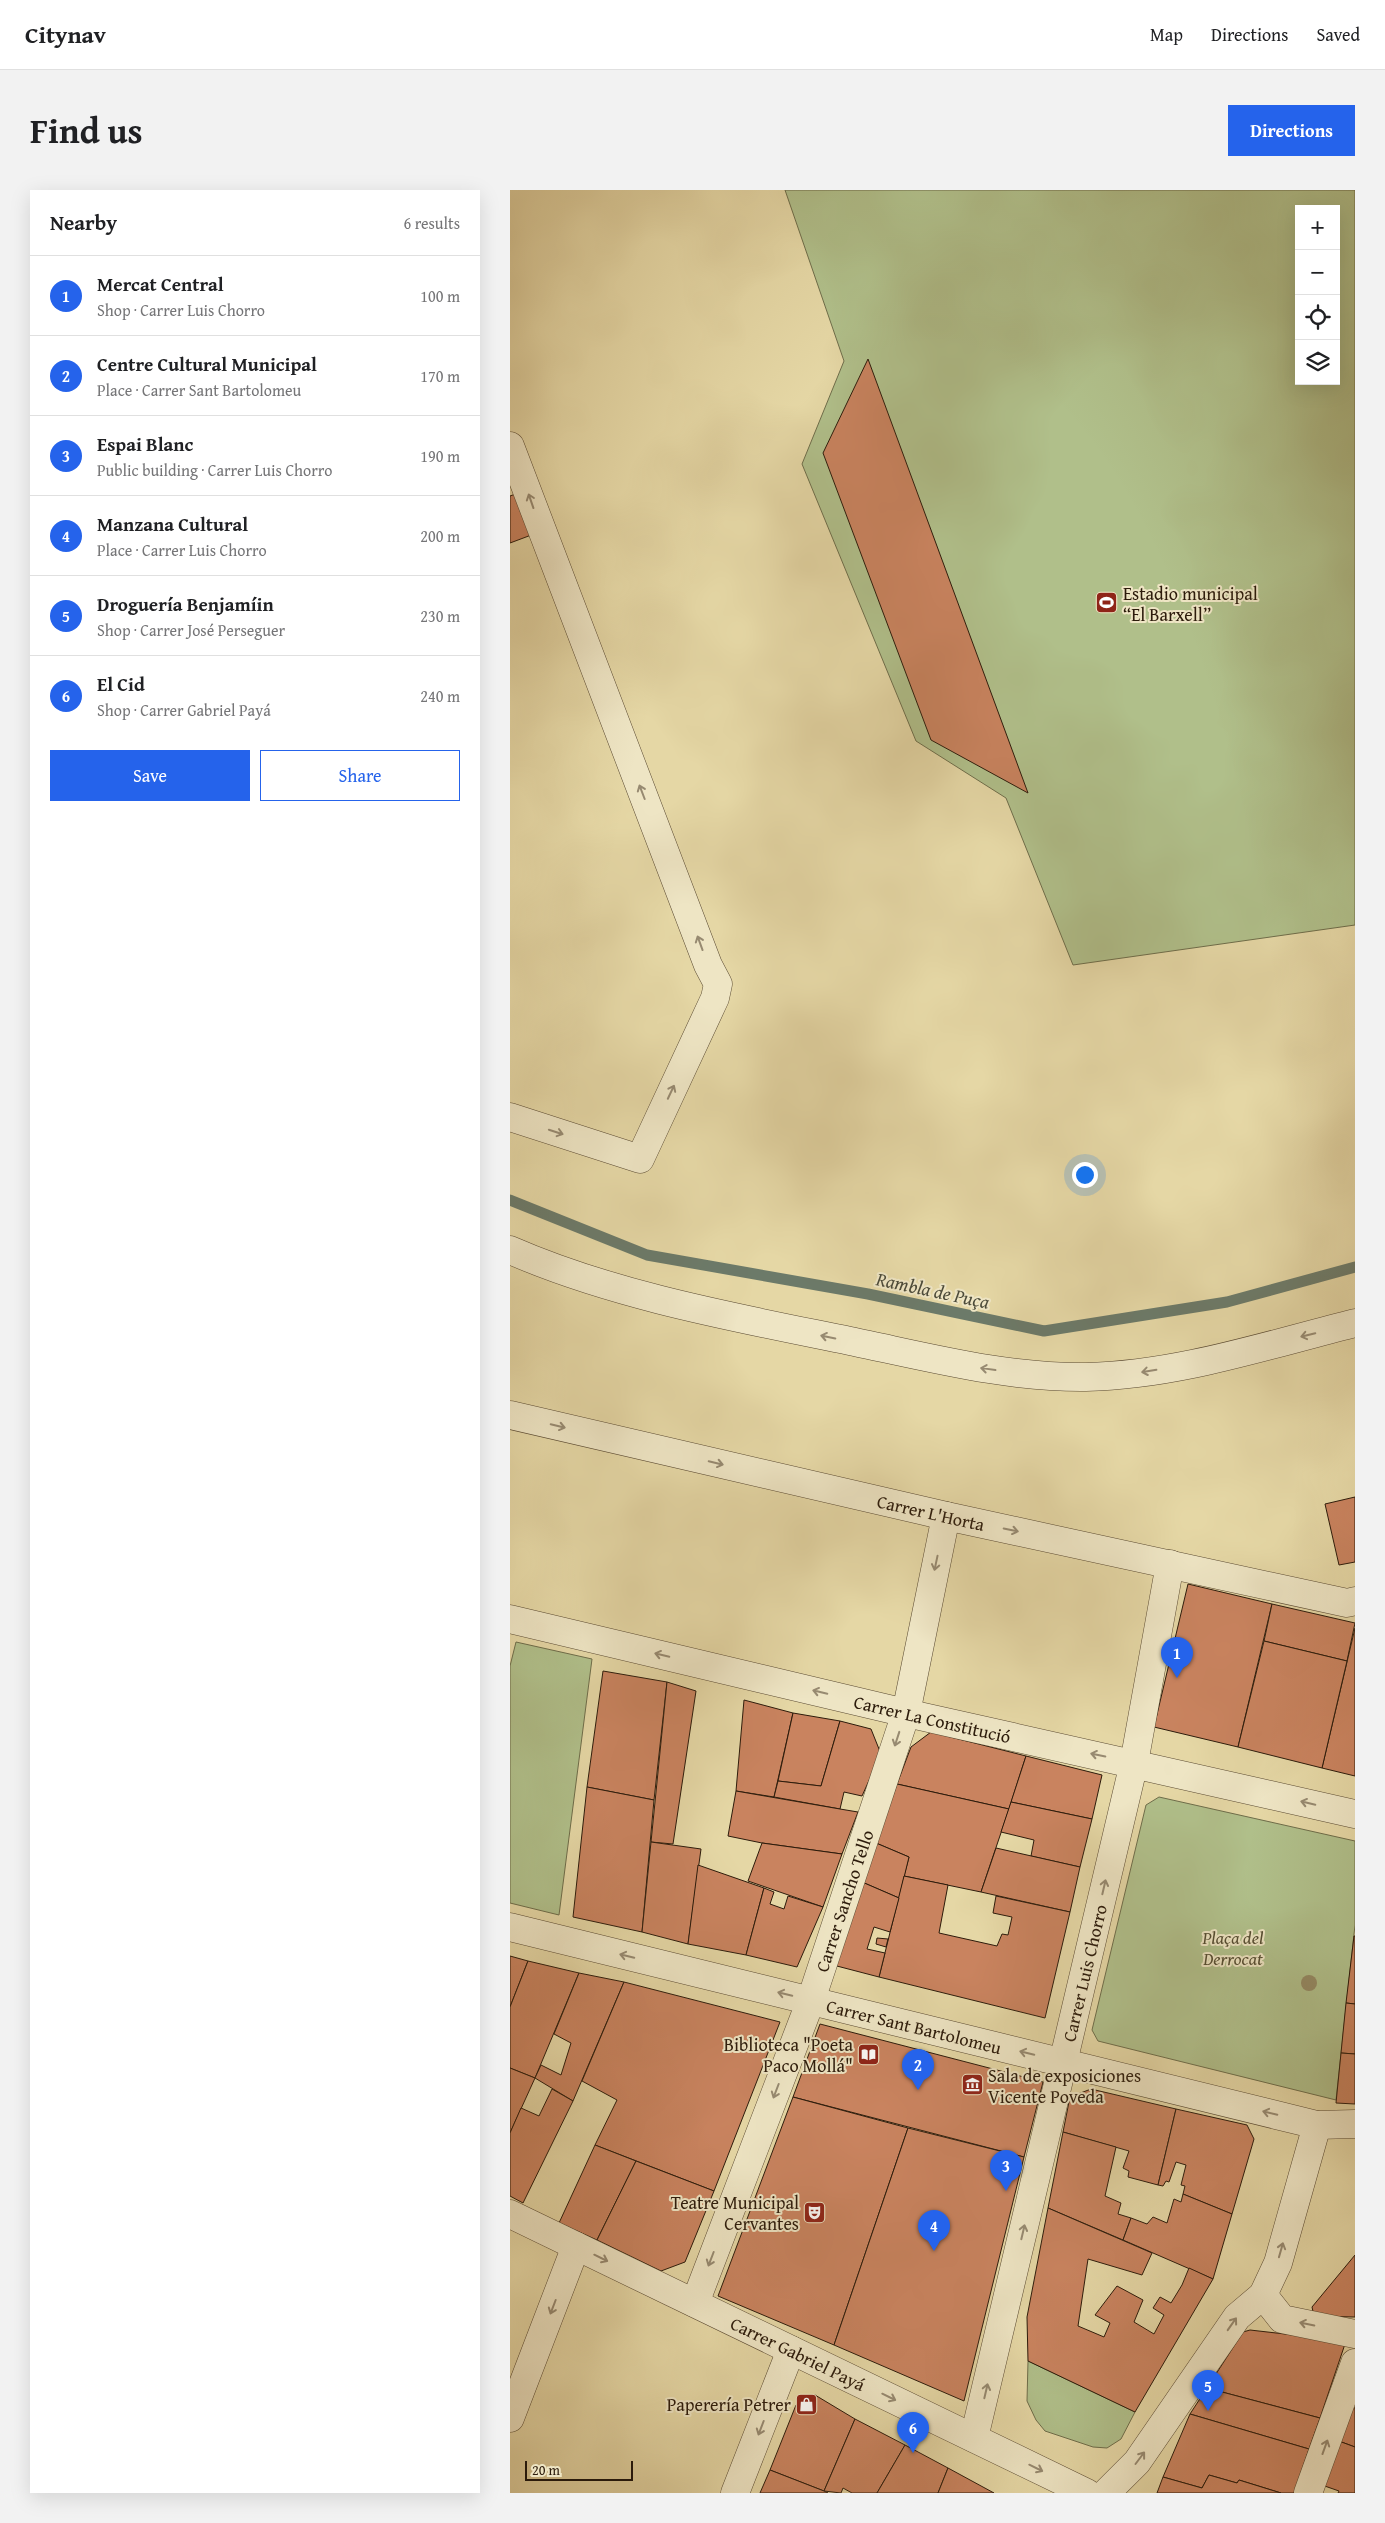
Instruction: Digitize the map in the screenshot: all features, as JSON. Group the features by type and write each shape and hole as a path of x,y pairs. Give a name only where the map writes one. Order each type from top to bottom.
{"street":[{"path":"510,446 708,965 718,984 715,998 640,1159 510,1117"},
{"path":"510,1250 556,1270 722,1315 973,1366 1033,1375 1088,1377 1177,1366 1355,1323"},
{"name":"Carrer L'Horta","path":"510,1416 946,1516 1347,1603 1355,1601"},
{"name":"Carrer Sancho Tello","path":"694,2303 811,2000 906,1713 946,1516"},
{"name":"Carrer Luis Chorro","path":"974,2438 1134,1763 1170,1564"},
{"name":"Carrer La Constitució","path":"510,1619 906,1713 1355,1814"},
{"name":"Carrer Sant Bartolomeu","path":"510,1927 1317,2125 1355,2124"},
{"path":"1106,2493 1137,2462 1237,2317 1263,2295 1278,2263 1317,2125"},
{"name":"Carrer Gabriel Payá","path":"510,2214 1087,2493"},
{"path":"510,2418 576,2246"},
{"path":"1263,2295 1282,2319 1355,2334"},
{"path":"735,2493 791,2350"},
{"path":"1308,2493 1355,2363"}],"green space":[{"name":"Estadio municipal “El Barxell”","path":"785,190 1355,190 1355,925 1073,965 1006,798 916,741 802,464 844,361"},
{"path":"516,1642 592,1659 559,1915 510,1903 510,1666"},
{"name":"Plaça del Derrocat","path":"1159,1797 1355,1841 1355,1925 1336,2100 1098,2041 1092,2030 1146,1805"},
{"path":"1028,2361 1135,2412 1121,2439 1107,2448 1093,2447 1045,2431 1036,2420 1027,2401"}],"building":[{"path":"868,359 1028,793 931,740 823,453"},
{"path":"518,493 534,534 510,543 510,496"},
{"path":"1355,1497 1355,1562 1339,1565 1325,1504"},
{"path":"1188,1584 1272,1604 1238,1747 1154,1727"},
{"path":"1272,1604 1355,1623 1347,1661 1264,1641"},
{"path":"1355,1628 1355,1776 1322,1768"},
{"path":"1264,1641 1347,1661 1322,1768 1238,1747"},
{"path":"603,1671 667,1682 654,1800 587,1787"},
{"path":"667,1682 696,1691 673,1844 651,1842"},
{"path":"744,1700 793,1713 774,1797 736,1791"},
{"path":"793,1713 840,1721 821,1786 778,1781"},
{"path":"840,1721 871,1729 881,1754 862,1796 844,1792 840,1809 774,1797 778,1781 821,1786"},
{"path":"931,1732 1026,1756 1009,1809 897,1784 911,1747"},
{"path":"1026,1756 1102,1775 1092,1819 1011,1802"},
{"path":"897,1784 1009,1809 981,1892 904,1876 909,1857 876,1843"},
{"path":"587,1787 654,1800 642,1932 573,1917"},
{"path":"736,1791 858,1812 842,1854 762,1843 728,1836"},
{"path":"1011,1802 1092,1819 1080,1867 1031,1856 1034,1840 1001,1832"},
{"path":"651,1842 701,1849 688,1944 642,1932"},
{"path":"762,1843 842,1854 823,1907 748,1881"},
{"path":"876,1843 909,1857 899,1898 862,1882"},
{"path":"996,1848 1080,1867 1070,1912 981,1892"},
{"path":"698,1865 764,1888 746,1955 688,1944"},
{"path":"904,1876 948,1885 939,1933 997,1946 1002,1934 1008,1935 1012,1917 993,1913 996,1896 1070,1912 1045,2018 879,1977"},
{"path":"862,1882 899,1898 890,1932 874,1927 867,1949 885,1953 879,1977 833,1965"},
{"path":"764,1888 774,1892 770,1904 784,1909 788,1896 823,1907 797,1967 746,1955"},
{"path":"1355,1936 1355,2004 1346,2003"},
{"path":"877,1938 888,1939 886,1947 876,1944"},
{"path":"510,1956 528,1961 510,2007"},
{"path":"528,1961 579,1973 535,2078 510,2068 510,2007"},
{"path":"579,1973 624,1982 573,2101 535,2078 541,2065 561,2075 571,2043 554,2034"},
{"path":"624,1982 780,2022 714,2191 595,2145 617,2100 582,2081"},
{"path":"1346,2003 1355,2004 1355,2054 1341,2053"},
{"path":"820,2024 1043,2082 1024,2157 793,2097"},
{"path":"1341,2053 1355,2054 1355,2104 1336,2103"},
{"path":"510,2068 535,2078 510,2133"},
{"path":"552,2089 573,2101 523,2203 510,2196 510,2133 521,2108 539,2116"},
{"path":"1091,2089 1176,2109 1158,2185 1128,2177 1129,2171 1123,2168 1129,2151 1063,2132 1070,2097"},
{"name":"Teatre Municipal Cervantes","path":"793,2097 908,2128 834,2345 718,2296"},
{"path":"1176,2109 1247,2125 1254,2139 1232,2214 1183,2194 1185,2186 1181,2185 1186,2165 1176,2162 1169,2182 1166,2181 1163,2186 1158,2185"},
{"path":"908,2128 1024,2157 964,2401 834,2345"},
{"path":"1063,2132 1116,2147 1105,2196 1121,2203 1118,2214 1131,2218 1123,2240 1048,2208"},
{"path":"595,2145 636,2161 597,2240 559,2223"},
{"path":"636,2161 714,2191 685,2262 661,2271 597,2240"},
{"path":"1183,2194 1232,2214 1213,2279 1123,2240 1131,2218 1147,2224 1153,2217 1167,2223 1174,2199 1181,2202"},
{"path":"1048,2208 1152,2253 1142,2275 1088,2259 1078,2326 1104,2337 1110,2323 1095,2315 1117,2286 1143,2300 1134,2322 1154,2334 1164,2315 1153,2308 1160,2297 1171,2303 1182,2285 1189,2268 1213,2279 1135,2412 1028,2361 1027,2317"},
{"path":"1355,2255 1355,2317 1314,2316 1312,2307"},
{"path":"1250,2330 1346,2341 1320,2418 1207,2388 1243,2332"},
{"path":"1207,2388 1320,2418 1309,2449 1190,2414"},
{"path":"815,2395 855,2419 824,2491 770,2470 796,2405"},
{"path":"1349,2406 1355,2408 1355,2447 1336,2440"},
{"path":"1190,2414 1309,2449 1294,2493 1281,2493 1239,2480 1237,2483 1209,2475 1202,2488 1163,2477"},
{"path":"855,2419 905,2445 877,2493 852,2493 843,2488 841,2493 824,2491"},
{"path":"1336,2440 1355,2447 1355,2493 1338,2493 1339,2491 1319,2484"},
{"path":"905,2445 948,2468 938,2493 877,2493"},
{"path":"948,2468 994,2493 938,2493"},
{"path":"770,2470 824,2491 828,2493 760,2493"},
{"path":"1209,2475 1237,2483 1239,2480 1281,2493 1157,2493 1163,2477 1202,2488"}],"waterway":[{"name":"Rambla de Puça","path":"510,1200 647,1255 868,1294 1044,1331 1227,1302 1355,1267"}],"place":[{"name":"Estadio municipal “El Barxell”","path":"1107,603"},
{"name":"Mercat Central","path":"1177,1678"},
{"name":"Biblioteca \"Poeta Paco Mollá\"","path":"869,2054"},
{"name":"Sala de exposiciones Vicente Poveda","path":"972,2085"},
{"name":"Centre Cultural Municipal","path":"918,2090"},
{"name":"Espai Blanc","path":"1006,2191"},
{"name":"Teatre Municipal Cervantes","path":"815,2212"},
{"name":"Manzana Cultural","path":"934,2251"},
{"name":"Paperería Petrer","path":"807,2404"},
{"name":"Droguería Benjamíin","path":"1208,2411"},
{"name":"El Cid","path":"913,2453"}]}
